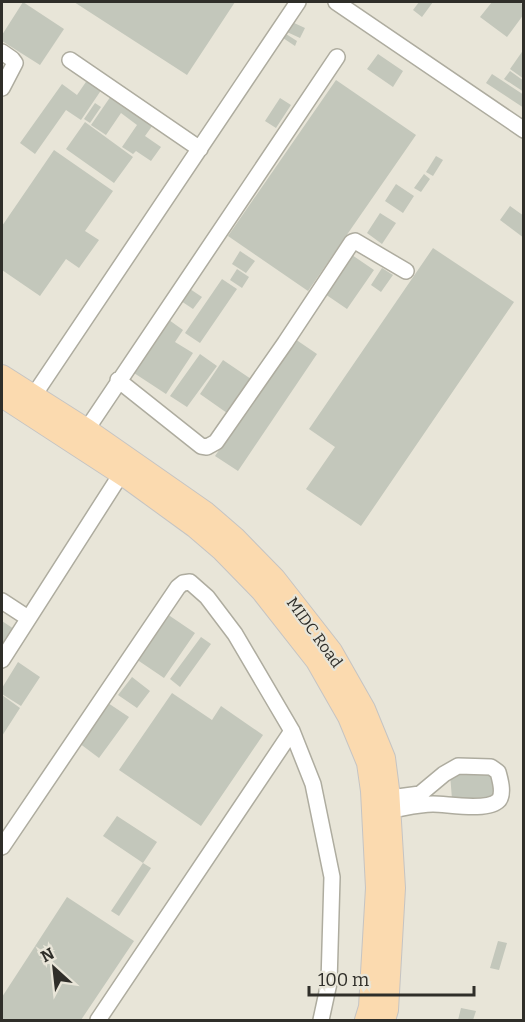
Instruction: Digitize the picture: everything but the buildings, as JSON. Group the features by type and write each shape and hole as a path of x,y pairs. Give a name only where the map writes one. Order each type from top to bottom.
{"main road":[{"name":"MIDC Road","path":"2,375 28,404 194,527 222,551 261,591 316,661 348,717 367,763 371,790 376,888 369,1007 365,1020"},
{"name":"MIDC Road","path":"2,397 28,404 87,429 206,512 235,537 275,578 332,651 365,709 385,758 395,888 388,1010 385,1020"}],"street":[{"path":"28,404 298,2"},
{"path":"336,2 524,130"},
{"path":"2,52 15,63 2,88"},
{"path":"87,429 337,57"},
{"path":"70,60 200,149"},
{"path":"118,380 201,446 207,447 216,442 352,243 355,241 406,271"},
{"path":"2,660 121,474"},
{"path":"2,847 165,606 183,583 190,582 207,597 235,634 292,731 313,784 332,878 328,983 321,1020"},
{"path":"2,601 28,618"},
{"path":"98,1020 292,731"},
{"path":"458,766 491,767 498,772 501,795 499,800 483,806 390,804 420,794 450,769 458,766"},
{"path":"438,779 443,782 445,797 438,804"}]}
